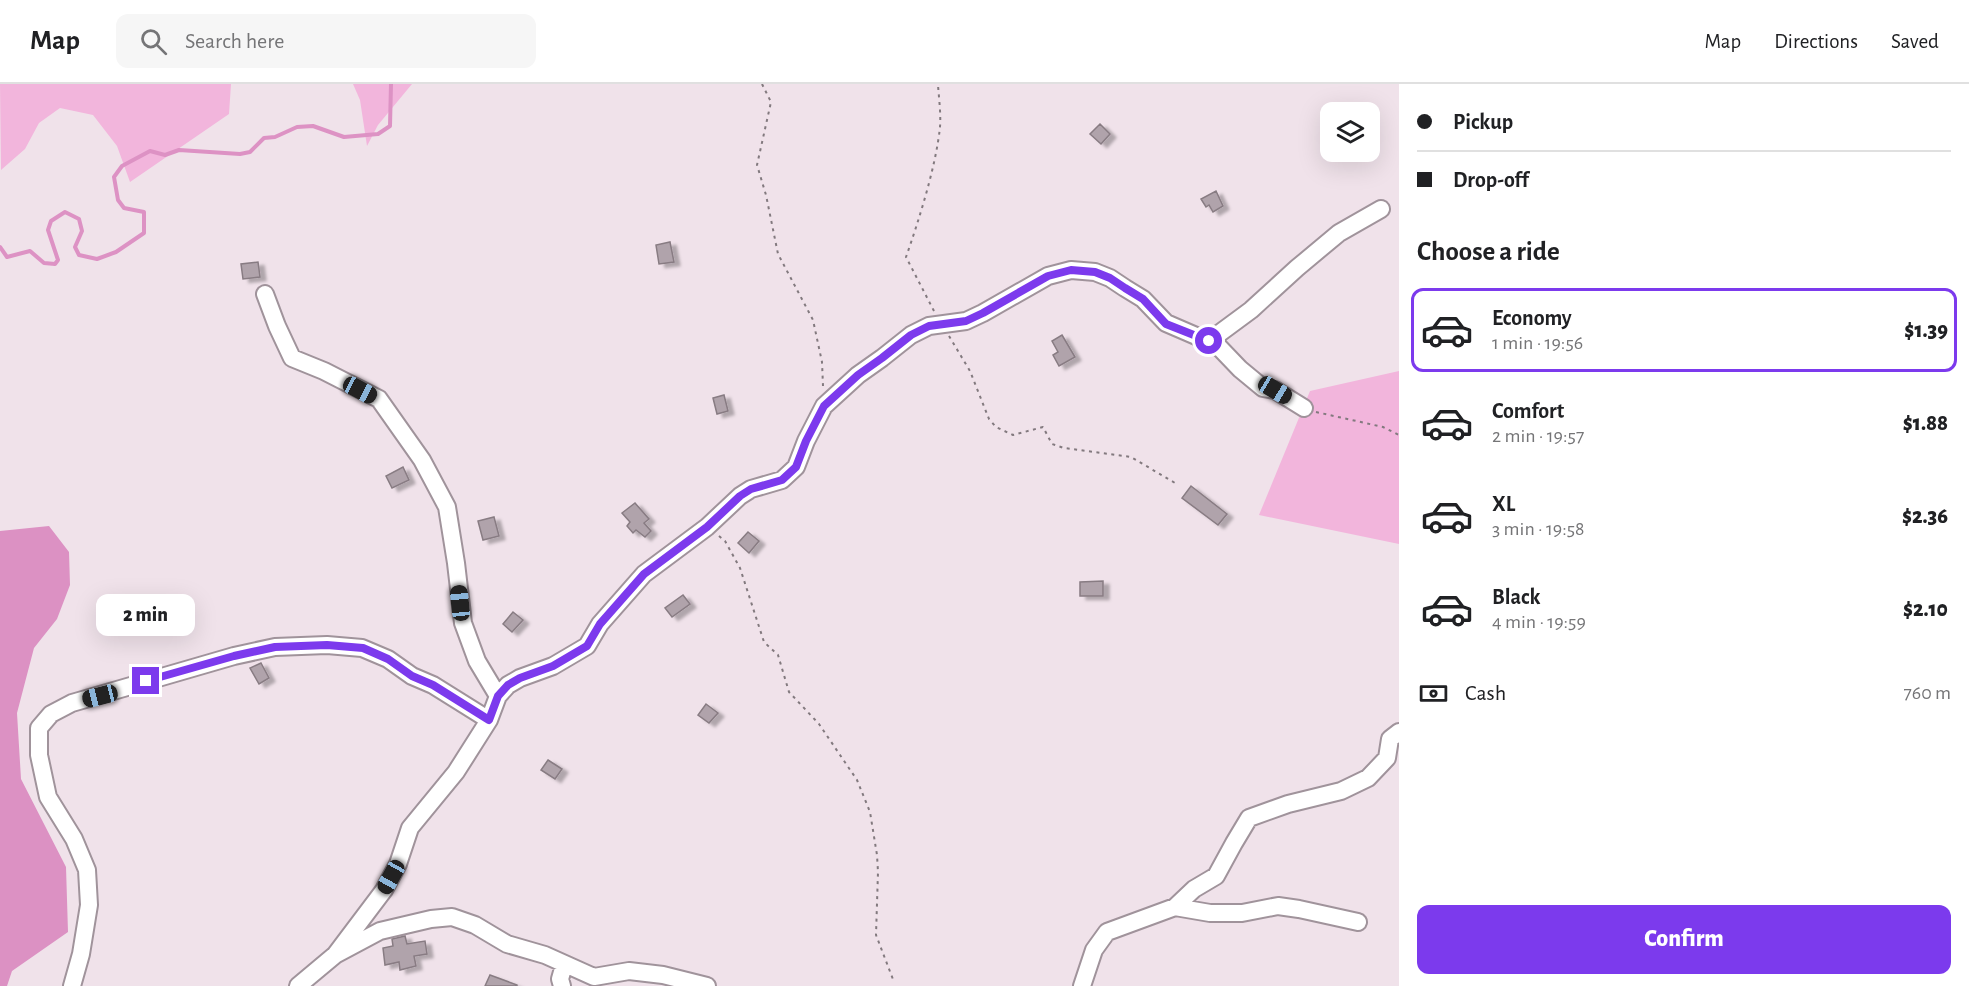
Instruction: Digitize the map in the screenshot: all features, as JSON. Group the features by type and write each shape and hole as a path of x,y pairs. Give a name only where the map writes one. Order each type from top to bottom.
{"street":[{"path":"1209,341 1251,310 1339,233 1381,210"},
{"path":"335,955 384,890 398,864 410,828 456,772 489,720 498,696 508,685 553,666 587,646 600,624 644,574 707,527 740,496 751,489 782,480 796,467 824,406 858,375 911,335 929,326 966,321 1048,276 1071,270 1095,272 1110,278 1143,299 1166,324 1218,345 1240,369 1263,388 1275,390 1304,408"},
{"path":"265,294 292,358 324,371 379,399 422,460 447,507 463,623 477,661 498,696"},
{"path":"72,986 81,954 89,905 87,870 74,839 48,797 39,755 39,728 51,714 72,703 234,656 275,647 327,645 363,648 388,659 412,676 433,685 489,720"},
{"path":"1082,986 1094,950 1107,932 1175,907 1194,889 1216,876 1249,818 1288,804 1341,791 1368,778 1387,758 1390,739 1399,732"},
{"path":"1175,907 1210,913 1242,913 1278,906 1358,922"},
{"path":"298,986 335,955 380,931 430,919 452,917 475,925 507,944 545,955 594,976 629,971 663,975 707,986"},
{"path":"562,986 564,964"}],"path":[{"path":"762,84 771,102 757,165 766,195 777,254 813,320 822,362 824,406"},
{"path":"938,85 940,126 931,172 906,257 970,371 989,419 996,427 1013,435 1043,427 1052,444 1064,448 1131,457 1175,483"},
{"path":"1304,408 1383,427 1399,435"},
{"path":"707,527 725,541 740,568 764,642 778,655 789,692 819,724 857,780 870,812 877,855 876,935 894,982"}],"shaded area":[{"path":"0,84 231,84 229,114 130,182 117,146 93,115 60,108 39,123 25,149 1,170"},
{"path":"353,84 412,84 378,125 367,146 360,100"},
{"path":"1399,371 1399,544 1259,515 1310,391"},
{"path":"49,526 69,552 70,585 57,619 34,648 17,713 21,779 66,867 68,932 12,971 7,986 0,986 0,531"}],"building":[{"path":"1100,124 1110,134 1101,144 1090,134"},
{"path":"1216,191 1223,206 1213,212 1209,205 1206,207 1201,199"},
{"path":"670,242 674,262 659,264 656,245"},
{"path":"258,262 260,277 243,279 241,264"},
{"path":"1062,335 1075,357 1059,366 1053,355 1058,352 1052,341"},
{"path":"724,395 728,411 717,414 713,398"},
{"path":"403,467 409,480 392,488 386,476"},
{"path":"1191,486 1227,514 1218,525 1182,498"},
{"path":"635,503 649,519 644,523 651,531 645,537 636,530 633,533 627,526 630,522 622,513"},
{"path":"494,517 499,536 483,540 478,521"},
{"path":"748,532 759,541 749,553 738,543"},
{"path":"1103,581 1103,596 1080,596 1080,582"},
{"path":"683,595 690,604 672,617 665,608"},
{"path":"513,612 523,620 512,632 503,624"},
{"path":"261,663 269,678 259,684 250,668"},
{"path":"706,704 718,713 709,723 698,715"},
{"path":"548,760 562,769 555,779 541,770"},
{"path":"405,936 407,944 425,941 427,954 414,956 416,966 400,970 399,962 385,965 383,948 393,946 392,939"},
{"path":"490,975 517,985 517,986 485,986"}],"waterway":[{"path":"0,247 7,257 30,251 44,263 55,264 58,260 48,230 51,221 65,212 79,219 82,231 75,247 79,255 97,259 116,252 144,233 144,212 124,208 118,200 114,177 122,166 150,151 165,155 179,150 240,154 250,152 264,138 275,137 297,127 313,126 344,137 378,134 390,126 391,84"}],"route":[{"path":"146,681 275,647 327,645 363,648 388,659 412,676 433,685 489,720 498,696 508,685 553,666 587,646 600,624 644,574 707,527 740,496 751,489 782,480 796,467 824,406 858,375 911,335 929,326 966,321 1048,276 1071,270 1095,272 1110,278 1143,299 1166,324 1209,341"}]}
